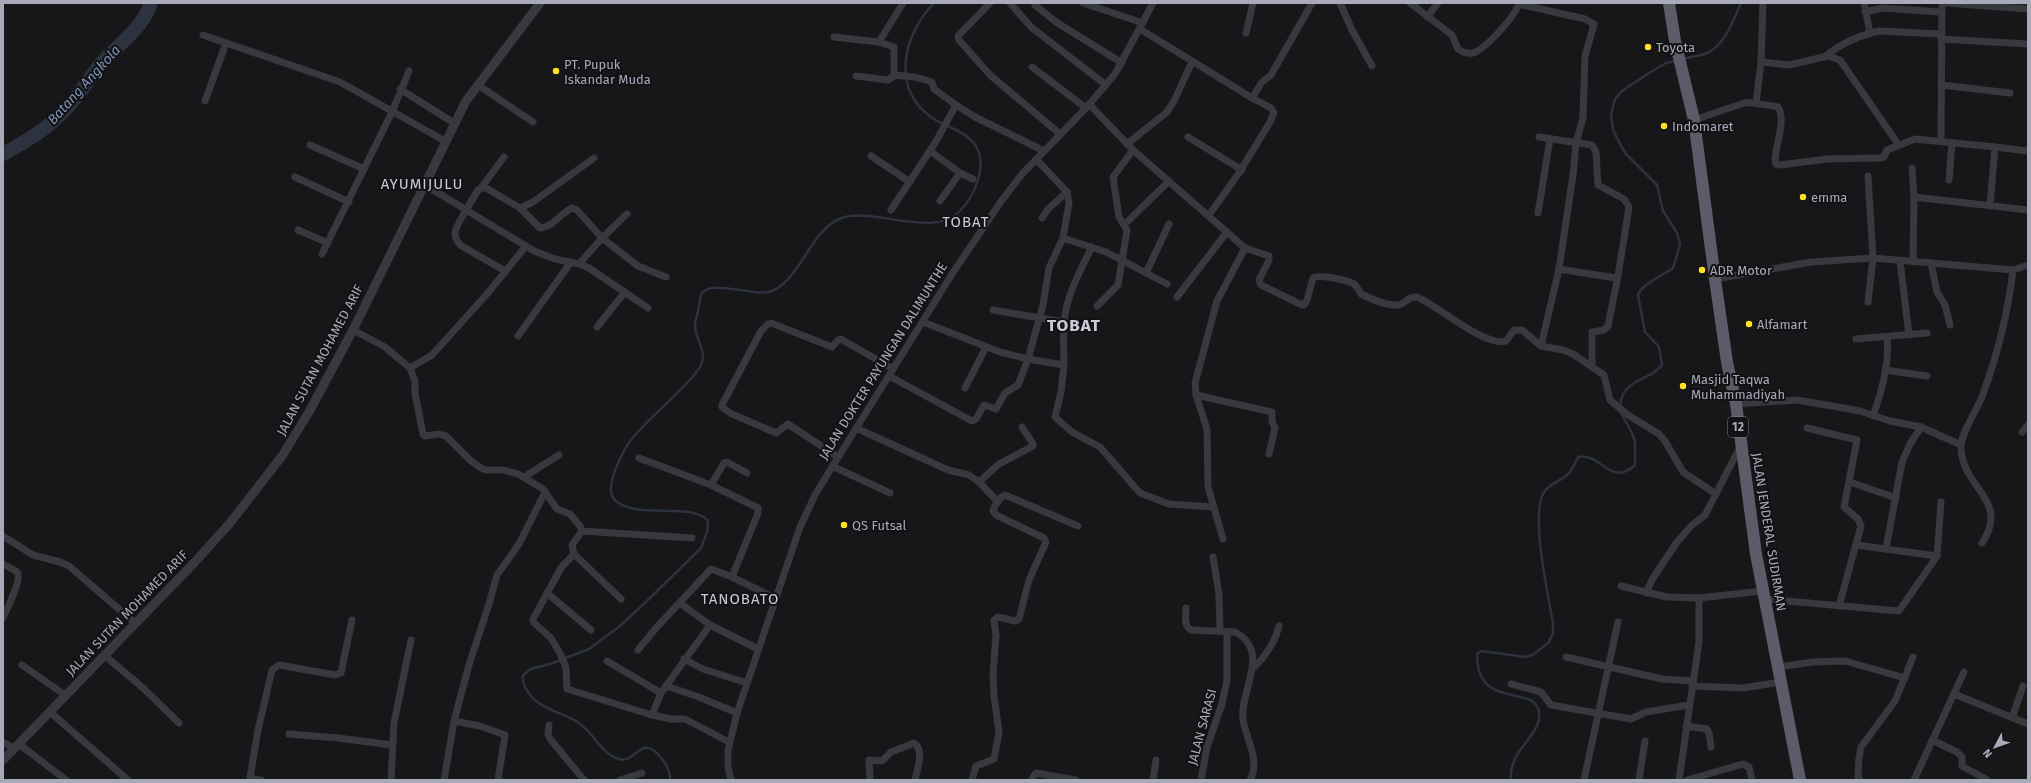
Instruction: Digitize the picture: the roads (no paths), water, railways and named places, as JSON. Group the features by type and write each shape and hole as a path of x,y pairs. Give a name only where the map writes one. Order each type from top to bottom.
{"highway":[{"name":"JALAN JENDERAL SUDIRMAN","path":"1669,3 1675,41 1684,73 1694,120 1727,362 1736,404 1740,447 1764,595 1800,780"}],"street":[{"name":"JALAN SUTAN MOHAMED ARIF","path":"3,760 194,563 230,523 282,456 310,412 353,330 454,123 478,85 540,3"},
{"path":"879,42 904,3"},
{"path":"990,3 958,36 959,40 990,75 1060,134"},
{"path":"1010,3 1031,27 1106,85"},
{"path":"1083,3 1100,7 1141,26 1192,62 1271,108 1274,113 1242,170 1209,215"},
{"name":"JALAN DOKTER PAYUNGAN DALIMUNTHE","path":"731,780 728,767 729,742 737,713 800,527 832,466 924,322 952,274 1002,200 1044,150 1106,85 1122,63 1153,3"},
{"path":"1246,33 1253,3"},
{"path":"1252,98 1262,82 1271,75 1312,3"},
{"path":"1340,3 1352,30 1372,66"},
{"path":"1410,3 1452,35 1458,49 1473,53 1485,45 1501,29 1519,3 1585,19 1594,24 1585,56 1583,118 1576,143 1573,175 1559,269 1541,346"},
{"path":"1427,17 1438,3"},
{"path":"1756,103 1761,62 1762,3"},
{"path":"1864,3 1870,33"},
{"path":"1941,140 1942,3"},
{"path":"1948,3 2028,9"},
{"path":"1036,5 1056,22 1122,63"},
{"path":"1865,12 1882,8 1941,12"},
{"path":"1761,62 1789,65 1825,57 1836,49 1870,33 1880,31 2028,44"},
{"path":"203,35 340,82 445,141"},
{"path":"834,36 879,42 892,45 894,47 893,78 888,80 856,76"},
{"path":"205,101 226,43"},
{"path":"1825,57 1840,60 1847,68 1898,144"},
{"path":"1127,144 1167,112 1174,101 1192,62"},
{"path":"1032,67 1087,106 1133,150 1245,248 1268,256 1269,260 1259,280 1261,285 1304,305 1307,300 1313,278 1318,276 1351,282 1357,287 1361,294 1391,304 1398,305 1411,296 1417,297 1467,329 1502,342 1506,341 1514,330 1522,330 1541,346 1563,350 1592,365 1604,375 1610,400 1628,415 1659,434 1665,441 1683,472 1716,494"},
{"path":"322,254 349,202 392,112 400,89 409,71"},
{"path":"894,75 932,82 934,89 979,119 1044,150"},
{"path":"478,85 533,122"},
{"path":"1941,85 2010,93"},
{"path":"400,89 454,123"},
{"path":"1694,120 1741,104 1756,103 1761,106 1775,106 1780,110 1780,132 1774,159 1776,164 1827,159 1880,158 1884,157 1888,150 1898,144 1915,139 1941,140 1952,143 2028,151"},
{"path":"891,210 942,132 956,105"},
{"path":"1188,137 1242,170"},
{"path":"1539,137 1588,144 1595,148 1598,184 1624,199 1629,207 1628,222 1608,326 1604,330 1592,332 1592,365"},
{"path":"1538,213 1550,139"},
{"path":"1949,180 1952,143"},
{"path":"310,145 364,169"},
{"path":"1990,206 1995,147"},
{"path":"1097,306 1118,285 1127,230 1119,217 1113,177 1133,150"},
{"path":"930,151 960,173 973,179"},
{"path":"871,156 910,182"},
{"path":"504,157 478,190 468,210 458,224 455,232 456,240 460,245 505,271"},
{"path":"520,208 533,202 594,158"},
{"path":"889,376 974,421 983,406 985,405 996,409 1005,393 1016,387 1028,359 1040,316 1050,268 1063,238 1069,204 1067,192 1036,159"},
{"path":"1912,168 1914,196 1913,262"},
{"path":"940,201 960,173"},
{"path":"1868,176 1873,258 1868,302"},
{"path":"296,177 349,202"},
{"path":"1128,221 1169,181"},
{"path":"425,185 526,246 556,259 579,264 601,276 648,308"},
{"path":"481,188 486,188 520,208 540,228 548,226 572,208 577,210 602,238 638,266 666,277"},
{"path":"1042,218 1048,209 1067,192"},
{"path":"1914,196 2028,210"},
{"path":"579,264 602,238 627,214"},
{"path":"1146,273 1169,224"},
{"path":"298,230 328,243"},
{"path":"1177,297 1227,232"},
{"path":"1063,238 1092,247 1122,260 1167,284"},
{"path":"410,368 432,355 526,246"},
{"path":"1092,247 1072,287 1064,322 1064,365 1061,392 1054,417 1072,432 1102,449 1140,493 1169,504 1212,507"},
{"path":"1223,539 1212,507 1208,487 1207,429 1196,395 1195,383 1217,301 1245,248"},
{"path":"1715,279 1811,262 1873,258 2013,270 2028,265"},
{"path":"1900,261 1909,335"},
{"path":"518,336 571,262"},
{"path":"1931,263 1938,292 1945,305 1950,325"},
{"path":"1559,269 1604,275 1613,278 1618,276"},
{"path":"1982,543 1990,526 1992,512 1986,499 1963,464 1961,446 1983,394 1999,346 2013,270"},
{"path":"597,327 625,292"},
{"path":"993,310 1040,316 1064,322"},
{"path":"924,322 986,347 1028,359 1064,365"},
{"path":"838,457 788,424 776,433 730,413 722,407 761,331 771,323 831,347 838,340 843,340 893,369"},
{"path":"353,330 385,347 410,368 415,381 415,393 423,434 427,437 439,434 446,436 471,461 486,470 504,470 524,477 545,492 557,509 570,514 580,526 582,532"},
{"path":"1856,340 1927,333"},
{"path":"1873,416 1880,398 1885,370 1888,346 1887,337"},
{"path":"965,388 986,347"},
{"path":"1885,370 1928,376"},
{"path":"1196,395 1272,412 1272,422 1275,428 1269,454"},
{"path":"1736,404 1797,400 1860,411 1890,421 1921,427 1961,446"},
{"path":"2022,432 2028,425"},
{"path":"979,482 999,464 1033,446 1022,427"},
{"path":"1886,549 1904,454 1921,427"},
{"path":"856,428 952,472 969,475 979,482 998,502"},
{"path":"1807,428 1857,440 1844,507 1861,522 1840,606"},
{"path":"1646,593 1653,578 1677,542 1691,526 1705,515 1740,447"},
{"path":"524,477 559,455"},
{"path":"639,458 711,485 750,503 758,509 732,577"},
{"path":"711,485 724,463 727,462 747,473"},
{"path":"832,466 890,493"},
{"path":"1850,482 1896,498"},
{"path":"444,780 454,721 469,665 489,604 496,575 519,544 545,492"},
{"path":"972,780 976,766 991,762 994,759 998,740 999,732 993,675 996,635 994,620 998,618 1015,621 1019,619 1029,580 1046,542 1044,538 996,515 993,511 998,502 1005,495 1078,526"},
{"path":"1620,586 1667,597 1699,598 1764,595 1840,606 1899,611 1937,556 1941,502"},
{"path":"582,532 692,538"},
{"path":"582,532 572,545 574,554 621,599"},
{"path":"3,536 33,555 69,566 135,623"},
{"path":"1856,545 1937,556"},
{"path":"574,554 561,568 533,619 534,623 551,638 561,655 566,668 568,690 652,715 689,721 729,742"},
{"name":"JALAN SARASI","path":"1200,780 1207,747 1220,714 1226,686 1224,631 1213,557"},
{"path":"3,564 17,572 19,576 18,583 3,618"},
{"path":"638,650 656,628 710,570 716,570 775,598"},
{"path":"547,593 591,630"},
{"path":"1679,780 1699,642 1699,598"},
{"path":"680,603 710,625 758,649"},
{"path":"1186,608 1187,628 1191,630 1224,631 1238,634 1248,645 1253,668 1243,714 1254,769 1250,780"},
{"path":"260,780 250,778 259,723 272,670 279,665 334,675 341,674 352,620"},
{"path":"1584,780 1618,622"},
{"path":"652,715 661,693 684,659 710,625"},
{"path":"1253,668 1270,649 1277,636 1279,626"},
{"path":"391,780 392,745 396,709 411,640"},
{"path":"104,655 142,687 180,723"},
{"path":"1566,657 1662,679 1693,684 1744,688 1781,682"},
{"path":"1860,780 1858,777 1861,747 1895,701 1913,657"},
{"path":"684,659 703,669 747,683"},
{"path":"607,661 661,693"},
{"path":"1778,667 1813,662 1845,661 1905,678"},
{"path":"22,665 66,695"},
{"path":"1914,780 1964,672"},
{"path":"1510,684 1541,692 1551,705 1630,719 1646,712 1689,705"},
{"path":"666,686 699,697 737,713"},
{"path":"2012,718 2023,686"},
{"path":"1954,694 2028,724"},
{"path":"50,712 128,780"},
{"path":"454,721 480,726 505,735 498,780"},
{"path":"549,725 548,735 551,740 584,780"},
{"path":"1686,726 1707,729 1710,733 1711,747"},
{"path":"289,734 338,738 392,745"},
{"path":"1932,740 1957,752 1962,758 1962,766 1986,779"},
{"path":"1639,780 1645,741"},
{"path":"3,742 17,746 66,780"},
{"path":"870,780 869,760 882,761 891,752 914,743 917,745 920,752 915,780"},
{"path":"1153,780 1156,760"},
{"path":"1687,780 1743,764 1749,767 1752,780"},
{"path":"620,780 628,779 642,773"},
{"path":"1031,780 1036,774 1071,780"}],"waterway":[{"name":"Batang Angkola","path":"3,154 34,136 69,106 105,59 137,27 151,3"},
{"path":"670,780 666,765 653,750 644,748 629,758 623,760 613,757 579,723 536,701 526,689 523,675 531,669 553,663 589,649 620,626 701,548 707,532 708,521 700,515 689,512 634,509 623,505 614,499 611,493 611,485 617,466 631,440 642,427 681,390 700,367 703,360 703,354 695,324 702,293 707,289 715,288 765,293 772,291 782,285 791,276 820,234 829,225 839,219 852,216 867,216 918,223 934,223 948,219 960,211 971,196 980,168 978,150 973,142 964,134 931,117 918,105 910,91 906,76 906,60 909,45 915,30 934,3"},
{"path":"1683,59 1705,54 1718,45 1728,32 1741,3"},
{"path":"1620,406 1622,397 1631,385 1650,375 1662,365 1659,347 1645,332 1638,295 1640,291 1648,284 1673,268 1680,245 1677,233 1663,211 1657,185 1626,154 1613,130 1611,114 1615,99 1622,91 1666,63 1676,61"},
{"path":"1511,780 1515,760 1536,728 1539,720 1539,712 1535,704 1527,699 1495,690 1486,683 1479,672 1477,654 1481,651 1526,657 1534,654 1549,642 1553,633 1553,623 1544,576 1539,520 1540,505 1543,494 1554,483 1569,473 1578,457 1593,459 1606,468 1619,473 1626,471 1635,465 1635,442 1632,433 1620,411"}],"place":[{"name":"Toyota","path":"1648,47"},
{"name":"PT. Pupuk Iskandar Muda","path":"556,71"},
{"name":"Indomaret","path":"1664,126"},
{"name":"emma","path":"1803,197"},
{"name":"ADR Motor","path":"1702,270"},
{"name":"Alfamart","path":"1749,324"},
{"name":"Masjid Taqwa Muhammadiyah","path":"1683,386"},
{"name":"QS Futsal","path":"844,525"}],"district":[{"name":"AYUMIJULU","path":"422,184"},
{"name":"TOBAT","path":"966,222"},
{"name":"TOBAT","path":"1074,325"},
{"name":"TANOBATO","path":"740,599"}]}
